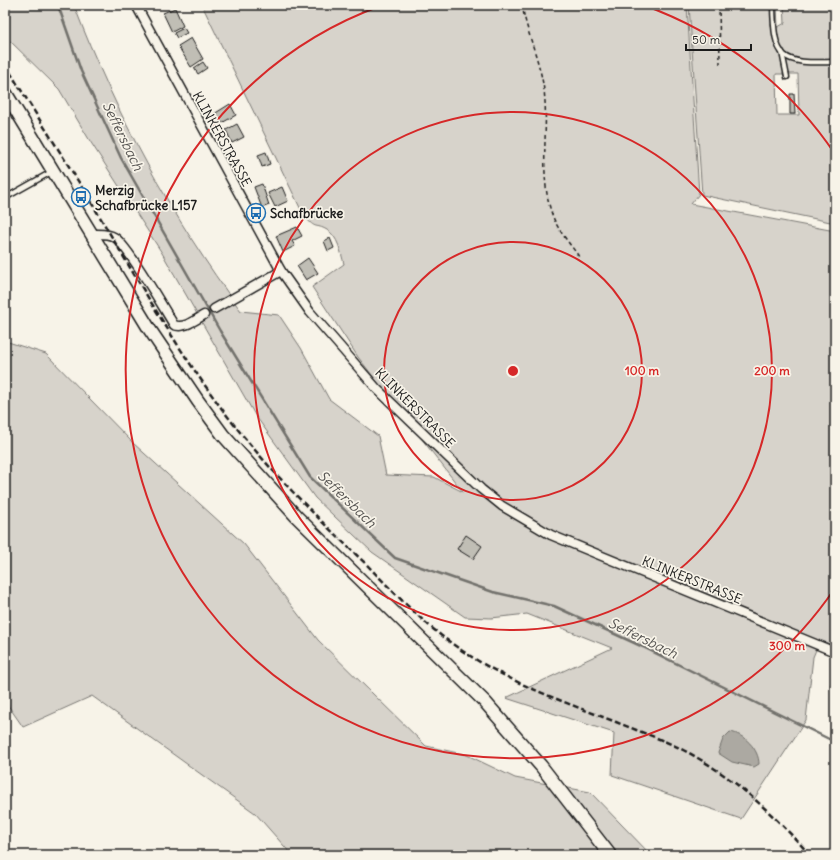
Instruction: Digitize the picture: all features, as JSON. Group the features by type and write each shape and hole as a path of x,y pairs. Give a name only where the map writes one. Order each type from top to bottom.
{"main road":[{"path":"5,92 177,371 228,440 296,516 485,702 541,766 610,855"}],"street":[{"name":"KLINKERSTRASSE","path":"136,5 281,271 310,312 377,389 481,489 502,506 551,535 835,652"},
{"path":"92,234 100,233 115,237 126,251 174,325 178,327 185,325 204,315"},
{"path":"214,309 281,271"}],"lane":[{"path":"773,5 774,34 778,49 791,60 807,63 835,62"},
{"path":"782,52 787,77"},
{"path":"5,198 53,171"}],"path":[{"path":"522,5 526,27 542,73 544,92 546,190 553,218 580,258"},
{"path":"719,5 720,64"}],"shaded area":[{"path":"5,5 74,5 108,85 147,164 192,239 241,311 279,315 301,348 329,399 378,436 386,475 434,477 463,492 358,357 312,287 344,264 338,245 331,233 314,225 304,216 202,5 687,5 699,194 691,204 835,231 835,646 820,640 813,657 806,720 741,819 612,775 614,733 506,698 612,648 527,614 491,618 465,617 372,552 315,498 255,415 162,253 90,141 59,89 6,37"},
{"path":"689,5 777,5 778,27 785,23 784,5 835,5 835,223 702,195","holes":["776,74 798,74 799,115 777,115"]},
{"path":"5,341 46,354 133,443 244,544 318,640 426,746 467,755 515,778 590,792 651,855 292,855 255,813 92,696 23,727 5,701"},
{"path":"730,732 735,733 750,743 754,748 759,764 754,767 732,762 718,753 723,739"}],"building":[{"path":"175,8 183,26 172,32 163,13"},
{"path":"184,28 187,33 177,38 174,33"},
{"path":"191,38 203,59 191,67 178,46"},
{"path":"203,62 207,68 198,74 194,68"},
{"path":"790,94 794,94 795,114 790,114"},
{"path":"230,104 236,115 220,124 214,114"},
{"path":"237,124 244,137 232,143 226,130"},
{"path":"266,152 270,164 262,167 258,155"},
{"path":"262,184 269,205 262,208 254,187"},
{"path":"282,187 288,201 275,207 268,193"},
{"path":"297,227 302,236 292,241 295,246 283,252 276,236"},
{"path":"330,238 334,248 328,251 324,241"},
{"path":"308,258 318,273 306,280 297,266"},
{"path":"466,535 482,546 473,559 457,549"},
{"path":"835,674 835,689 830,687"}],"waterway":[{"name":"Seffersbach","path":"58,5 81,71 121,158 220,331 310,477 395,558 493,592 554,606 643,647 835,742"}],"railway":[{"path":"5,64 170,333 204,384 238,430 255,450 326,526 430,626 473,658 532,689 667,742 712,767 743,789 771,814 810,855"}],"place":[{"name":"Merzig Schafbrücke L157","path":"81,197"},
{"name":"Schafbrücke","path":"256,213"}]}
